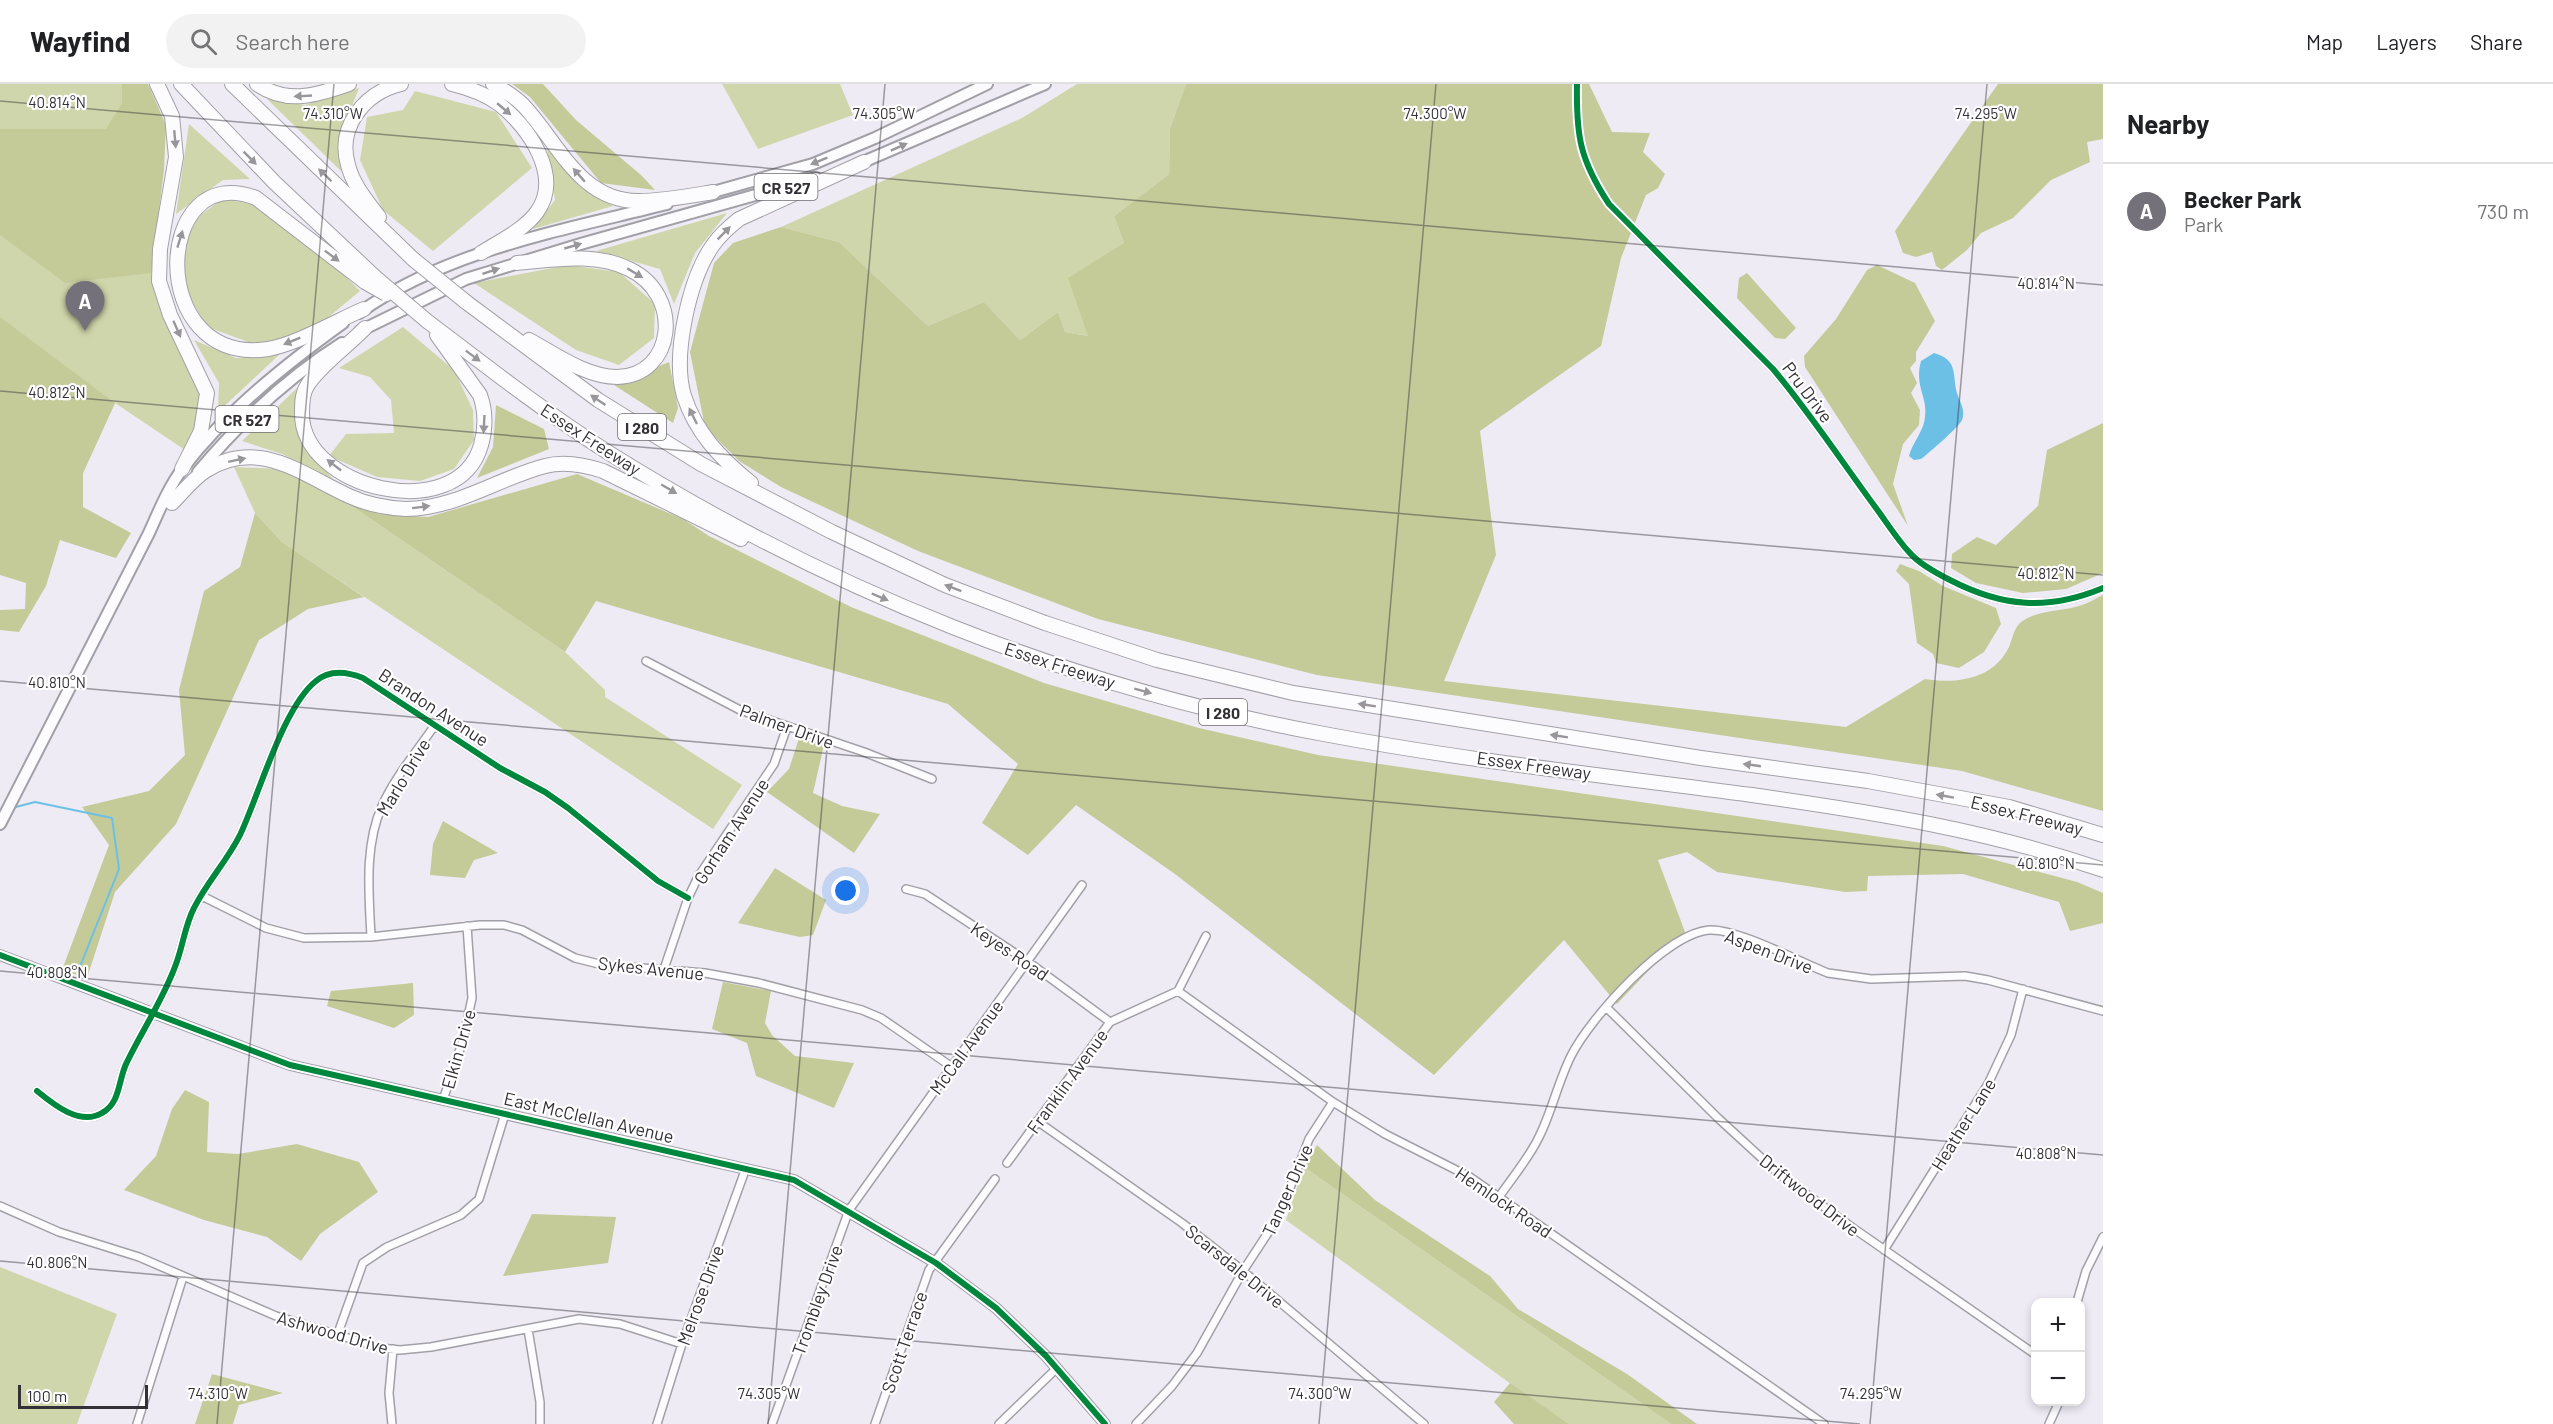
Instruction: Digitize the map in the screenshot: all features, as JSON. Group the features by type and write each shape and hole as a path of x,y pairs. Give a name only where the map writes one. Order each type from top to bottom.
{"highway":[{"path":"157,84 172,116 176,157 160,249 159,281 170,315 207,393 201,431 182,469"},
{"name":"Essex Freeway","path":"182,84 220,128 370,279 534,401 606,450 748,533 844,582 936,621 1031,657 1114,683 1223,712 1325,734 1881,813 1981,833 2049,851 2103,870"},
{"name":"Essex Freeway","path":"232,84 412,259 486,318 598,400 701,464 832,532 945,585 1046,623 1157,660 1293,693 1678,754 1868,781 2010,807 2103,835"},
{"path":"257,84 277,94 297,97 316,95 350,84"},
{"path":"401,84 377,93 357,111 350,126 346,153 355,183 412,259"},
{"path":"452,84 483,94 514,117 536,147 546,179 539,210 531,220 512,235 482,253"},
{"path":"493,84 510,93 522,104 585,183 600,193 619,199 638,201 713,192"},
{"path":"832,532 758,488 717,453 702,434 684,394 681,354 692,290 711,246 722,233 739,219 864,162"},
{"path":"364,309 281,346 256,350 224,345 203,331 186,309 178,283 176,253 184,226 198,205 225,194 248,195 256,198 370,279"},
{"path":"486,318 574,364 614,377 630,375 647,365 662,347 666,332 664,305 657,292 638,274 619,264 585,259 517,263"},
{"path":"365,328 307,386 302,401 303,426 312,445 336,468 352,478 385,489 416,491 446,485 469,468 479,452 485,419 484,407 474,385 427,321"},
{"path":"172,503 205,472 233,459 258,456 280,461 350,496 386,507 406,508 446,502 546,465 584,465 603,471 759,548 844,582"}],"main road":[{"name":"CR 527","path":"2,820 149,534 165,498 182,469 256,392 364,309 403,287 482,253 813,164 885,134 987,84"},
{"path":"992,107 1032,84"},
{"name":"CR 527","path":"149,534 229,436 309,364 365,328 466,279 806,182 864,162 1045,84"}],"street":[{"name":"Pru Drive","path":"1577,84 1578,137 1594,180 1609,204 1773,369 1797,397 1910,554 1931,569 1973,592 2032,605 2089,594 2103,588"},
{"name":"Palmer Drive","path":"646,661 740,710 864,752 932,779"},
{"name":"Brandon Avenue","path":"37,1092 52,1104 82,1117 94,1117 105,1112 116,1096 124,1067 177,963 189,917 240,834 286,725 308,689 317,680 334,673 354,675 500,768 545,792 658,881 688,898"},
{"name":"Marlo Drive","path":"371,937 370,859 375,823 395,783 435,725"},
{"name":"Gorham Avenue","path":"664,969 688,898 698,877 774,764 787,727"},
{"name":"McCall Avenue","path":"849,1210 1082,885"},
{"name":"Keyes Road","path":"906,889 925,894 1027,961 1110,1022"},
{"name":"Sykes Avenue","path":"202,896 259,925 286,934 327,939 371,937 467,926 504,925 522,930 575,958 603,965 705,973 759,983 862,1010 881,1018 952,1067"},
{"name":"Elkin Drive","path":"443,1100 464,1040 472,998 467,926"},
{"name":"Aspen Drive","path":"1499,1197 1539,1138 1572,1055 1607,1008 1641,970 1668,947 1689,935 1708,930 1740,936 1828,974 1871,979 1965,976 2103,1011"},
{"path":"1178,991 1206,936"},
{"name":"East McClellan Avenue","path":"0,955 290,1065 794,1180 849,1210 936,1263 1016,1325 1105,1424"},
{"name":"Heather Lane","path":"1884,1250 1988,1084 2011,1035 2023,989"},
{"name":"Franklin Avenue","path":"1007,1163 1110,1022 1178,991"},
{"name":"Hemlock Road","path":"1178,991 1333,1102 1385,1134 1470,1177 1824,1424"},
{"name":"Driftwood Drive","path":"1607,1008 1719,1119 1779,1174 2032,1352"},
{"name":"Tanger Drive","path":"1136,1424 1172,1386 1197,1353 1243,1271 1279,1216 1309,1139 1333,1102"},
{"path":"337,1336 363,1263 387,1247 461,1215 479,1199 505,1114"},
{"name":"Scarsdale Drive","path":"1037,1121 1182,1223 1243,1271 1424,1424"},
{"name":"Melrose Drive","path":"657,1424 682,1344 747,1168"},
{"path":"936,1263 995,1179"},
{"name":"Ashwood Drive","path":"0,1206 59,1232 139,1257 276,1316 381,1348 431,1347 579,1319 620,1324 682,1344"},
{"name":"Trombley Drive","path":"772,1424 849,1210"},
{"path":"2078,1298 2086,1271 2103,1238"},
{"name":"Scott Terrace","path":"876,1424 929,1270 936,1263"},
{"path":"137,1424 183,1276"},
{"path":"528,1329 540,1402 540,1424"},
{"path":"392,1424 389,1393 393,1349"},
{"path":"999,1424 1057,1368"},
{"path":"2049,1424 2057,1406"}],"green space":[{"path":"0,84 142,84 164,169 151,273 161,311 202,396 201,416 185,450 115,403 83,473 81,508 116,558 0,520"},
{"path":"122,84 148,84 166,125 164,169 151,273 65,283 0,235 0,129 106,129 122,103"},
{"path":"512,84 543,84 576,120 641,175 655,190 601,183 530,97"},
{"path":"722,84 840,84 853,115 758,149"},
{"path":"1077,84 1186,84 1170,128 1169,174 1114,216 1124,243 1088,336 1065,332 1058,312 1020,340 984,302 928,326 839,242 781,227 1022,118"},
{"path":"1186,84 1589,84 1612,132 1650,133 1643,152 1665,174 1658,188 1646,195 1621,258 1601,346 1480,431 1496,555 1444,681 1846,727 1925,679 1961,680 1984,673 2002,658 2016,628 2027,618 2082,605 2103,595 2103,811 1962,771 1317,675 1098,619 918,551 781,487 739,461 705,427 690,352 714,263 733,243 781,227 839,242 928,326 984,302 1020,340 1058,312 1065,332 1088,336 1068,278 1124,243 1114,216 1169,174 1170,128"},
{"path":"1998,84 2103,84 2103,139 2087,142 2090,162 2051,180 2013,218 1981,233 1967,250 1942,270 1936,266 1932,252 1916,257 1903,253 1895,231"},
{"path":"359,88 339,140 341,171 267,99 305,105"},
{"path":"415,91 496,112 532,168 433,251 383,210 360,160 367,117 403,110"},
{"path":"189,124 250,179 223,180 176,214"},
{"path":"547,148 579,186 613,206 533,229 555,200"},
{"path":"222,199 253,204 323,254 360,291 325,320 277,341 257,345 207,327 184,287 186,233 202,214"},
{"path":"727,213 695,253 674,304 660,269 596,251"},
{"path":"568,265 619,272 655,304 654,338 619,365 576,350 474,283"},
{"path":"1877,265 1915,283 1935,321 1916,352 1916,361 1910,368 1917,383 1911,393 1920,410 1919,425 1903,444 1893,484 1908,526 1805,367 1804,356 1836,319 1867,270"},
{"path":"1747,273 1796,328 1785,339 1775,338 1737,298 1739,278"},
{"path":"0,317 115,403 83,473 83,507 131,533 116,558 60,540 46,586 19,632 0,630 0,610 25,609 26,583 0,575"},
{"path":"403,327 454,370 473,410 474,440 454,469 420,481 377,477 329,456 346,434 394,433 391,400 370,377 339,368"},
{"path":"194,340 236,358 280,354 218,412 219,383"},
{"path":"669,362 678,408 673,423 614,385"},
{"path":"297,388 298,429 307,447 333,479 282,454 242,441"},
{"path":"496,405 544,429 549,449 477,478 493,447"},
{"path":"2103,423 2103,573 2066,589 2023,593 1976,583 1951,568 1952,554 1977,537 1996,545 2038,506 2047,450"},
{"path":"234,467 282,469 340,498 565,652 605,690 605,697 742,785 713,829 282,542 255,513"},
{"path":"577,474 683,519 709,536 851,607 1044,683 1199,728 1318,755 1943,846 2077,882 2103,893 2103,923 2070,931 2059,902 1963,874 1868,876 1867,891 1845,892 1717,872 1687,852 1658,860 1685,932 1617,1004 1564,940 1434,1075 1175,874 1076,805 1028,855 982,823 1018,764 948,704 596,601 565,652 340,498 379,514 428,517"},
{"path":"255,513 282,542 364,597 308,609 259,640 176,824 115,892 87,978 62,970 109,845 82,807 149,791 185,755 179,690 204,591 240,567"},
{"path":"1900,564 1919,571 1943,586 1996,608 2001,624 1984,652 1959,668 1936,663 1933,654 1917,643 1909,584 1896,571"},
{"path":"799,738 824,745 813,793 842,806 880,814 854,853 767,792 789,769"},
{"path":"443,821 498,853 474,860 465,878 430,875 433,844"},
{"path":"775,868 826,900 813,935 800,937 738,923"},
{"path":"723,982 771,991 765,1023 772,1035 795,1056 854,1063 834,1108 756,1076 747,1043 712,1029"},
{"path":"413,983 414,1015 394,1028 327,1006 331,991"},
{"path":"185,1090 209,1102 207,1152 238,1154 297,1144 359,1162 378,1192 320,1234 301,1261 267,1237 204,1220 124,1190 156,1156 172,1109"},
{"path":"1317,1145 1375,1200 1490,1276 1518,1309 1627,1374 1697,1424 1671,1424 1304,1167"},
{"path":"1304,1167 1671,1424 1569,1424 1533,1400 1286,1220"},
{"path":"532,1214 616,1217 608,1263 503,1276"},
{"path":"0,1267 117,1314 77,1424 0,1424"},
{"path":"212,1374 283,1393 239,1405 233,1424 195,1424"},
{"path":"1510,1383 1569,1424 1514,1424 1494,1402"}],"water":[{"path":"1934,353 1942,356 1951,364 1963,417 1937,446 1921,459 1914,460 1909,456 1925,417 1919,370 1921,361"}],"waterway":[{"path":"12,808 35,802 112,818 119,869 79,969"}],"cycle path":[{"path":"1577,84 1579,133 1582,147 1592,174 1609,204 1773,369 1913,556 1928,568 1969,589 2007,600 2044,603 2083,595 2103,588"},
{"path":"37,1091 68,1112 85,1117 102,1113 113,1103 127,1062 171,977 191,915 199,898 240,835 282,731 304,693 321,677 333,673 345,673 363,678 500,768 545,792 658,881 688,898"},
{"path":"0,955 290,1065 794,1180 936,1263 996,1308 1046,1356 1105,1424"}],"place":[{"name":"Becker Park","path":"85,331"}]}
